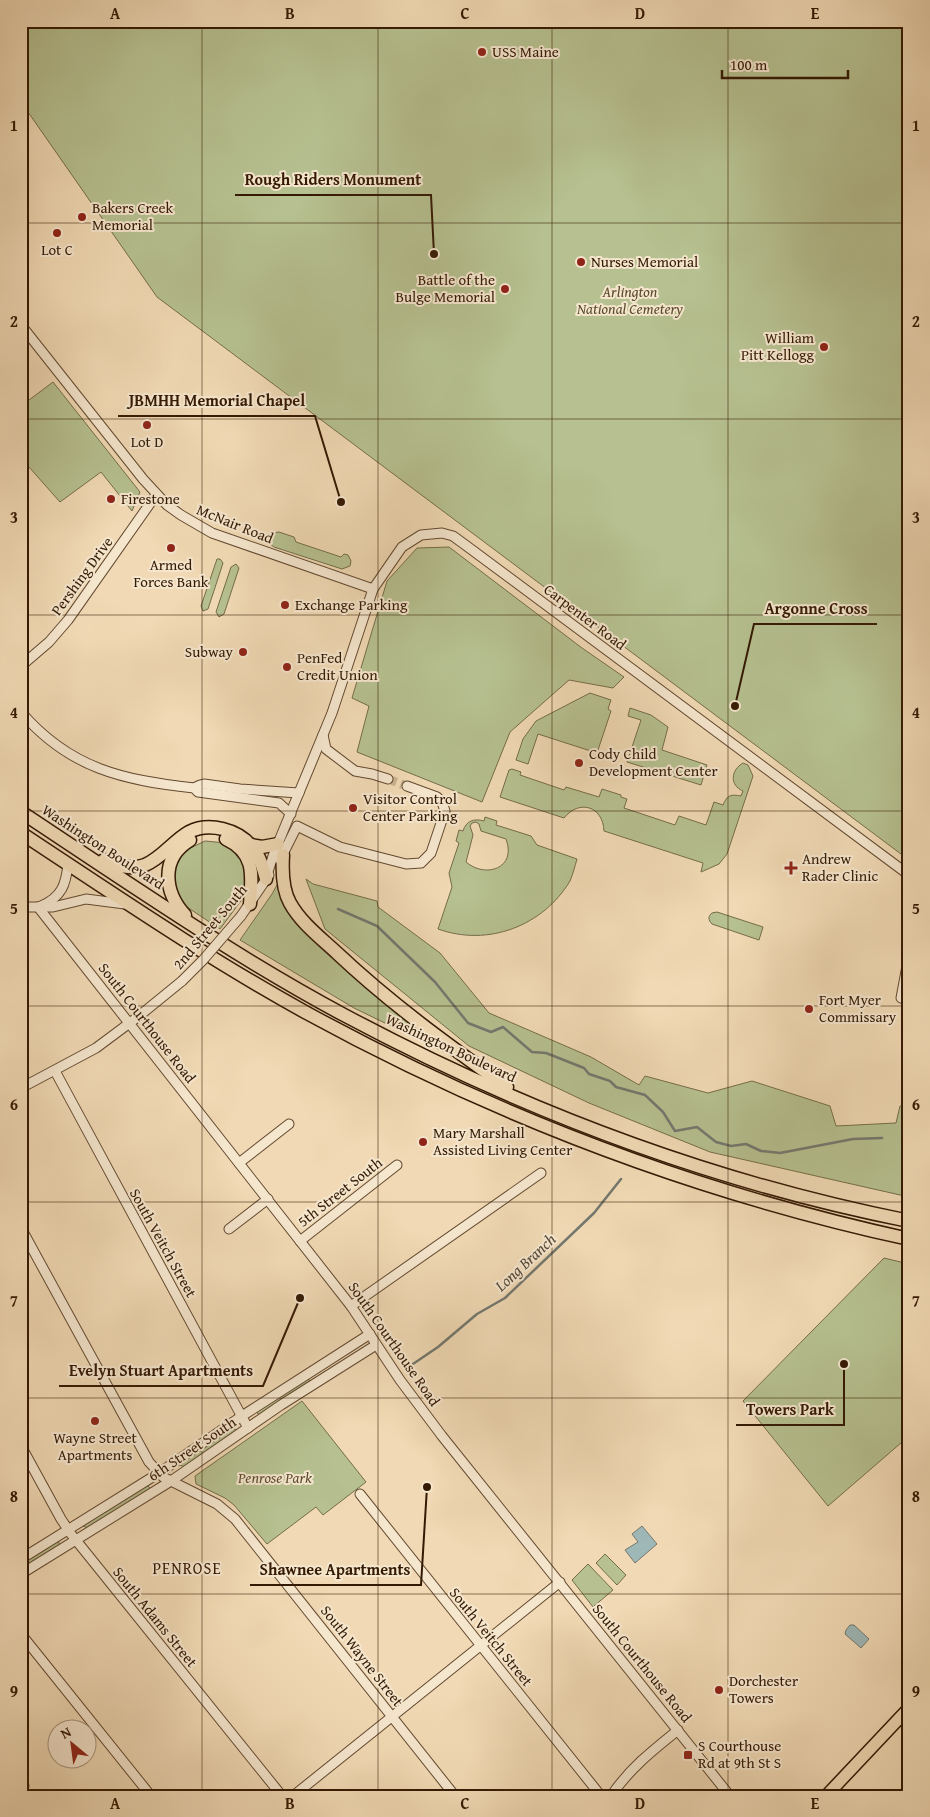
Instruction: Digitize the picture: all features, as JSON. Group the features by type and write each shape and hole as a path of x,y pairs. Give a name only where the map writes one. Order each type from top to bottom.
{"highway":[{"name":"Washington Boulevard","path":"21,812 199,929 264,969 344,1015 447,1066 525,1101 617,1137 725,1174 814,1199 909,1221"},
{"path":"64,841 112,864 127,868 149,863 184,836 200,828 213,827 236,834 251,845 260,860 266,879"},
{"path":"21,835 35,842 226,966 386,1054 483,1100 583,1142 726,1191 835,1222 909,1239"},
{"path":"199,929 177,906 168,884 173,858 182,847 192,840 202,836 214,835 225,838 240,847 248,860 251,870 250,904"},
{"path":"251,845 267,846 283,843 283,876 287,897 309,926 343,959 397,1006 525,1101"},
{"path":"835,1222 909,1247"}],"main road":[{"path":"826,1796 909,1708"}],"street":[{"name":"McNair Road","path":"21,324 156,495 181,515 212,533 374,589"},
{"name":"Pershing Drive","path":"21,666 49,642 68,620 156,495"},
{"name":"Carpenter Road","path":"283,843 291,814 335,706 374,589 402,547 421,535 442,533 453,536 909,875"},
{"path":"21,712 51,741 83,761 110,773 132,780 194,788 198,792 278,803 291,814"},
{"path":"323,734 326,749 355,771 372,774 388,780"},
{"path":"194,788 204,784 240,789 299,793"},
{"path":"283,843 297,826 340,847 406,864 421,863 431,853 445,811 442,802 437,797 407,786"},
{"name":"2nd Street South","path":"21,1088 96,1048 130,1024 182,981 204,960 250,904 266,879 283,843"},
{"path":"38,906 54,898 63,887 68,864"},
{"path":"21,907 38,906 53,908 86,899 130,904"},
{"name":"South Courthouse Road","path":"38,906 351,1306 400,1380 431,1421 730,1796"},
{"path":"901,998 909,955"},
{"name":"South Veitch Street","path":"55,1071 248,1428"},
{"path":"239,1163 289,1124"},
{"name":"5th Street South","path":"300,1241 397,1165"},
{"path":"351,1306 541,1173"},
{"path":"229,1229 268,1200"},
{"name":"South Wayne Street","path":"21,1228 149,1462 159,1473 171,1481 217,1504 235,1519 455,1796"},
{"name":"6th Street South","path":"21,1559 159,1473 242,1416 370,1334"},
{"name":"6th Street South","path":"21,1574 171,1481 248,1428 376,1345"},
{"name":"South Adams Street","path":"21,1446 76,1540 282,1796"},
{"name":"South Veitch Street","path":"360,1494 601,1796"},
{"path":"293,1796 560,1582"},
{"path":"21,1634 151,1796"},
{"path":"611,1796 634,1767 678,1730"}],"green space":[{"name":"Arlington National Cemetery","path":"21,21 909,21 909,860 157,297 21,102"},
{"path":"53,382 140,492 132,511 101,472 60,502 21,458 21,406"},
{"path":"279,532 294,537 296,542 341,557 344,554 348,555 351,561 350,566 342,569 274,547 269,543 269,536"},
{"path":"449,547 582,648 624,677 613,688 569,680 510,732 482,802 357,752 369,706 352,698 387,581 417,548"},
{"path":"217,559 220,559 223,563 208,609 203,611 201,606"},
{"path":"236,564 239,568 224,614 219,617 216,612 231,567"},
{"path":"590,693 611,700 608,709 611,711 597,753 538,734 528,764 516,760 523,739 536,721"},
{"path":"630,708 651,715 668,727 662,750 707,765 701,785 627,762 641,720 628,716"},
{"path":"743,763 748,765 753,776 727,854 719,864 701,872 703,863 604,831 603,822 595,811 589,808 576,808 564,818 500,797 509,770 512,769 521,772 520,775 564,790 566,787 599,797 602,789 621,795 621,797 627,799 624,808 675,825 679,816 706,825 714,802 723,805 730,796 741,796 743,791 735,785 733,777 736,769"},
{"path":"485,817 497,821 496,825 531,836 537,845 577,859 570,881 559,897 545,910 530,921 513,929 495,934 476,935 457,934 438,929 452,887 449,873 459,843 456,841 459,830 463,831 471,821 484,821","holes":["476,822 479,824 481,831 506,839 507,857 498,868 482,870 466,862 473,835 470,826"]},
{"path":"205,841 226,843 239,852 249,870 246,894 220,929 184,905 175,888 175,869 184,851"},
{"path":"281,878 283,898 457,1058 354,1008 240,940"},
{"path":"306,879 313,884 377,901 378,907 440,953 489,1013 591,1057 639,1085 645,1076 708,1093 752,1081 830,1106 836,1126 896,1123 900,1106 909,1108 909,1197 710,1152 589,1103 469,1046 325,929"},
{"path":"717,912 763,927 759,940 712,924 709,917 712,913"},
{"path":"884,1258 909,1264 909,1436 828,1506 743,1401"},
{"path":"308,1378 310,1381 308,1384 261,1415 258,1414 258,1410"},
{"name":"Penrose Park","path":"302,1401 366,1482 323,1515 316,1507 267,1544 234,1505 225,1498 196,1484 195,1476"},
{"path":"232,1428 236,1430 235,1432 185,1467 180,1465 181,1462"},
{"path":"145,1486 150,1488 149,1491 88,1528 83,1526 85,1523"},
{"path":"56,1541 59,1542 59,1546 21,1570 21,1563"},
{"path":"605,1554 626,1575 617,1585 596,1563"},
{"path":"588,1564 613,1590 593,1607 572,1580"}],"water":[{"path":"642,1526 657,1544 635,1563 625,1550 638,1542 632,1534"},
{"path":"850,1625 854,1625 869,1639 861,1648 845,1634"}],"waterway":[{"path":"338,909 377,926 435,982 468,1023 491,1032 503,1027 532,1052 546,1053 584,1068 589,1074 610,1081 616,1087 645,1095 663,1112 675,1131 697,1127 716,1142 731,1146 746,1144 761,1151 780,1153 853,1139 882,1138"},
{"name":"Long Branch","path":"410,1366 438,1347 477,1314 505,1298 594,1213 621,1179"}],"tunnel":[{"path":"388,779 407,786"}],"place":[{"name":"USS Maine","path":"482,52"},
{"name":"Bakers Creek Memorial","path":"82,217"},
{"name":"Lot C","path":"57,233"},
{"name":"Rough Riders Monument","path":"434,254"},
{"name":"Nurses Memorial","path":"581,262"},
{"name":"Battle of the Bulge Memorial","path":"505,289"},
{"name":"William Pitt Kellogg","path":"824,347"},
{"name":"Lot D","path":"147,425"},
{"name":"Firestone","path":"111,499"},
{"name":"JBMHH Memorial Chapel","path":"341,502"},
{"name":"Armed Forces Bank","path":"171,548"},
{"name":"Exchange Parking","path":"285,605"},
{"name":"Subway","path":"243,652"},
{"name":"PenFed Credit Union","path":"287,667"},
{"name":"Argonne Cross","path":"735,706"},
{"name":"Cody Child Development Center","path":"579,763"},
{"name":"Visitor Control Center Parking","path":"353,808"},
{"name":"Andrew Rader Clinic","path":"791,868"},
{"name":"Fort Myer Commissary","path":"809,1009"},
{"name":"Mary Marshall Assisted Living Center","path":"423,1142"},
{"name":"Evelyn Stuart Apartments","path":"300,1298"},
{"name":"Towers Park","path":"844,1364"},
{"name":"Wayne Street Apartments","path":"95,1421"},
{"name":"Shawnee Apartments","path":"427,1487"},
{"name":"Dorchester Towers","path":"719,1690"},
{"name":"S Courthouse Rd at 9th St S","path":"688,1755"}],"district":[{"name":"PENROSE","path":"187,1568"}]}
